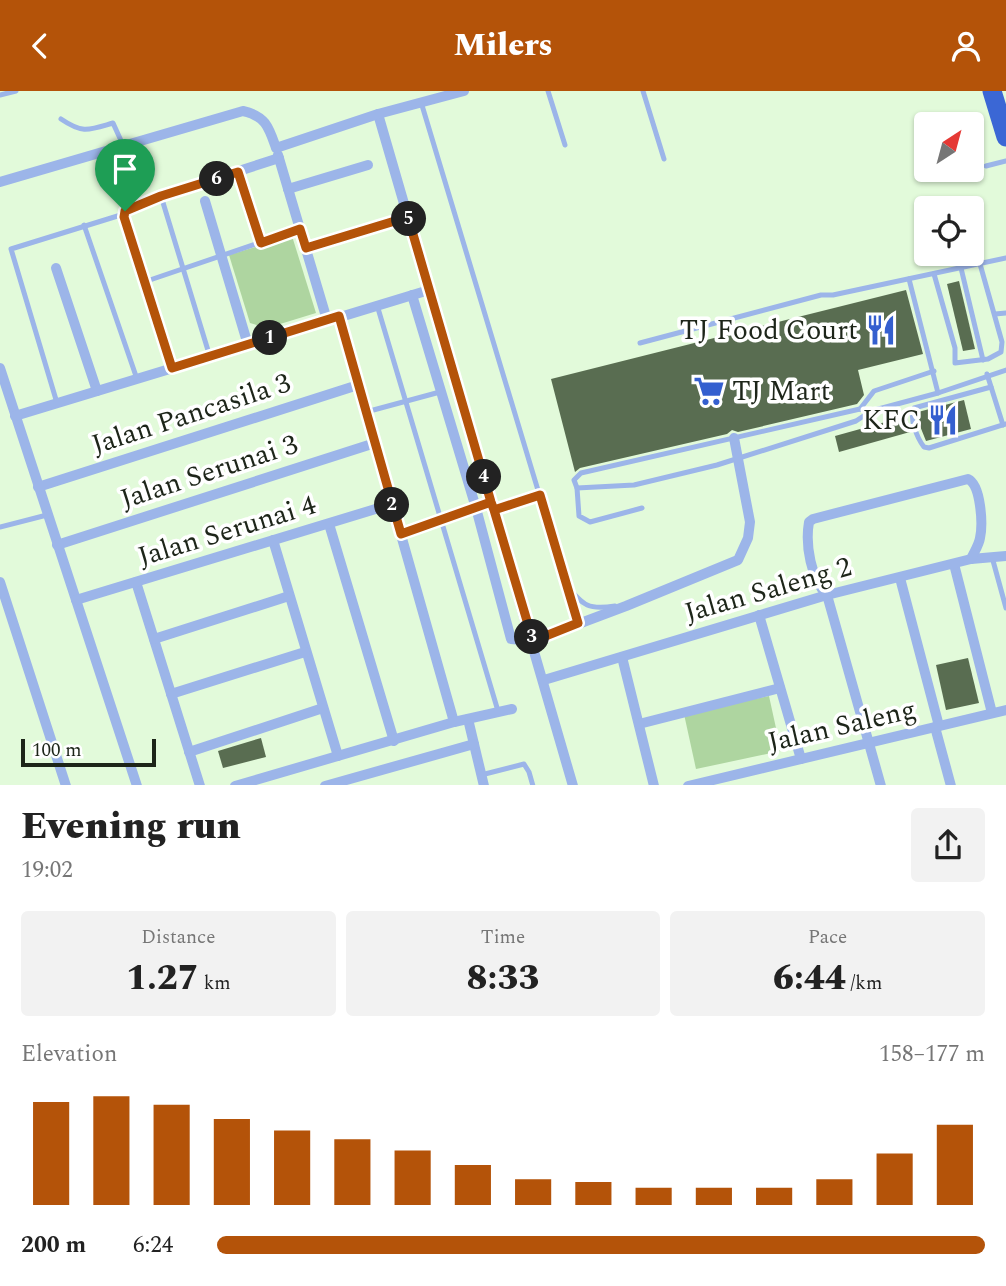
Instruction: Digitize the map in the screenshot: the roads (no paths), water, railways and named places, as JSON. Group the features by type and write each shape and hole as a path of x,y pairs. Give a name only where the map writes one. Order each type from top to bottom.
{"highway":[{"path":"992,91 1006,137"}],"street":[{"path":"172,368 124,214 130,208 238,172 277,153 379,114 464,91"},
{"path":"0,182 243,111 255,113 265,122 277,153 327,320"},
{"path":"379,114 573,785"},
{"path":"288,189 368,165"},
{"path":"205,201 248,345"},
{"path":"306,248 408,217"},
{"path":"56,268 97,391"},
{"path":"15,416 429,290"},
{"path":"412,295 476,507 511,639 534,645 578,623 738,560 748,538 750,522 734,438"},
{"path":"339,316 454,722"},
{"path":"0,368 137,785"},
{"name":"Jalan Pancasila 3","path":"38,487 358,385"},
{"path":"441,392 457,387"},
{"name":"Jalan Serunai 3","path":"57,545 375,443"},
{"path":"881,785 827,596 820,588 808,549 811,520 964,479 975,483 981,514 980,541 971,559"},
{"name":"Jalan Serunai 4","path":"76,600 392,504"},
{"path":"401,534 476,507 492,506"},
{"path":"329,524 394,741"},
{"path":"273,541 338,757"},
{"name":"Jalan Saleng 2","path":"544,680 827,596 971,559 1006,556"},
{"path":"954,564 992,713"},
{"path":"900,578 951,785"},
{"path":"0,582 66,785"},
{"path":"136,582 200,785"},
{"path":"154,639 289,596"},
{"path":"760,615 801,759"},
{"path":"171,694 305,652"},
{"path":"622,657 654,785"},
{"path":"639,724 780,688"},
{"path":"189,752 323,708"},
{"path":"239,785 454,722 512,709"},
{"name":"Jalan Saleng","path":"696,785 727,781 801,759 1006,710"},
{"path":"468,719 482,780"},
{"path":"329,785 474,744"}],"lane":[{"path":"0,95 16,91"},
{"path":"548,91 565,145"},
{"path":"643,91 664,159"},
{"path":"421,102 578,623"},
{"path":"61,118 75,128 88,131 113,123 123,145"},
{"path":"986,166 1006,161"},
{"path":"238,172 261,243"},
{"path":"161,196 210,356"},
{"path":"57,403 10,252 13,247 124,214"},
{"path":"84,225 137,379"},
{"path":"144,282 300,229"},
{"path":"984,263 1006,258"},
{"path":"640,343 813,297 970,266"},
{"path":"934,274 955,348 955,363 983,360 998,356 1001,351 1001,336 981,266"},
{"path":"961,268 983,360"},
{"path":"909,279 934,371 937,393"},
{"path":"377,305 499,712"},
{"path":"995,314 1006,313"},
{"path":"577,488 634,485 718,465 856,421 871,411 1006,370"},
{"path":"860,409 874,391 934,371"},
{"path":"987,375 1004,424 926,448 921,443 911,415 912,410 991,387"},
{"path":"366,412 441,392"},
{"path":"642,508 590,522 582,519 578,510 574,480 581,473 860,409 871,411"},
{"path":"492,506 540,495"},
{"path":"0,527 47,515"},
{"path":"992,557 1006,608"},
{"path":"565,583 584,605 596,609 626,606"},
{"path":"482,780 524,764 533,785"}],"place":[{"name":"TJ Food Court","path":"881,330"},
{"name":"TJ Mart","path":"709,391"},
{"name":"KFC","path":"943,420"}]}
